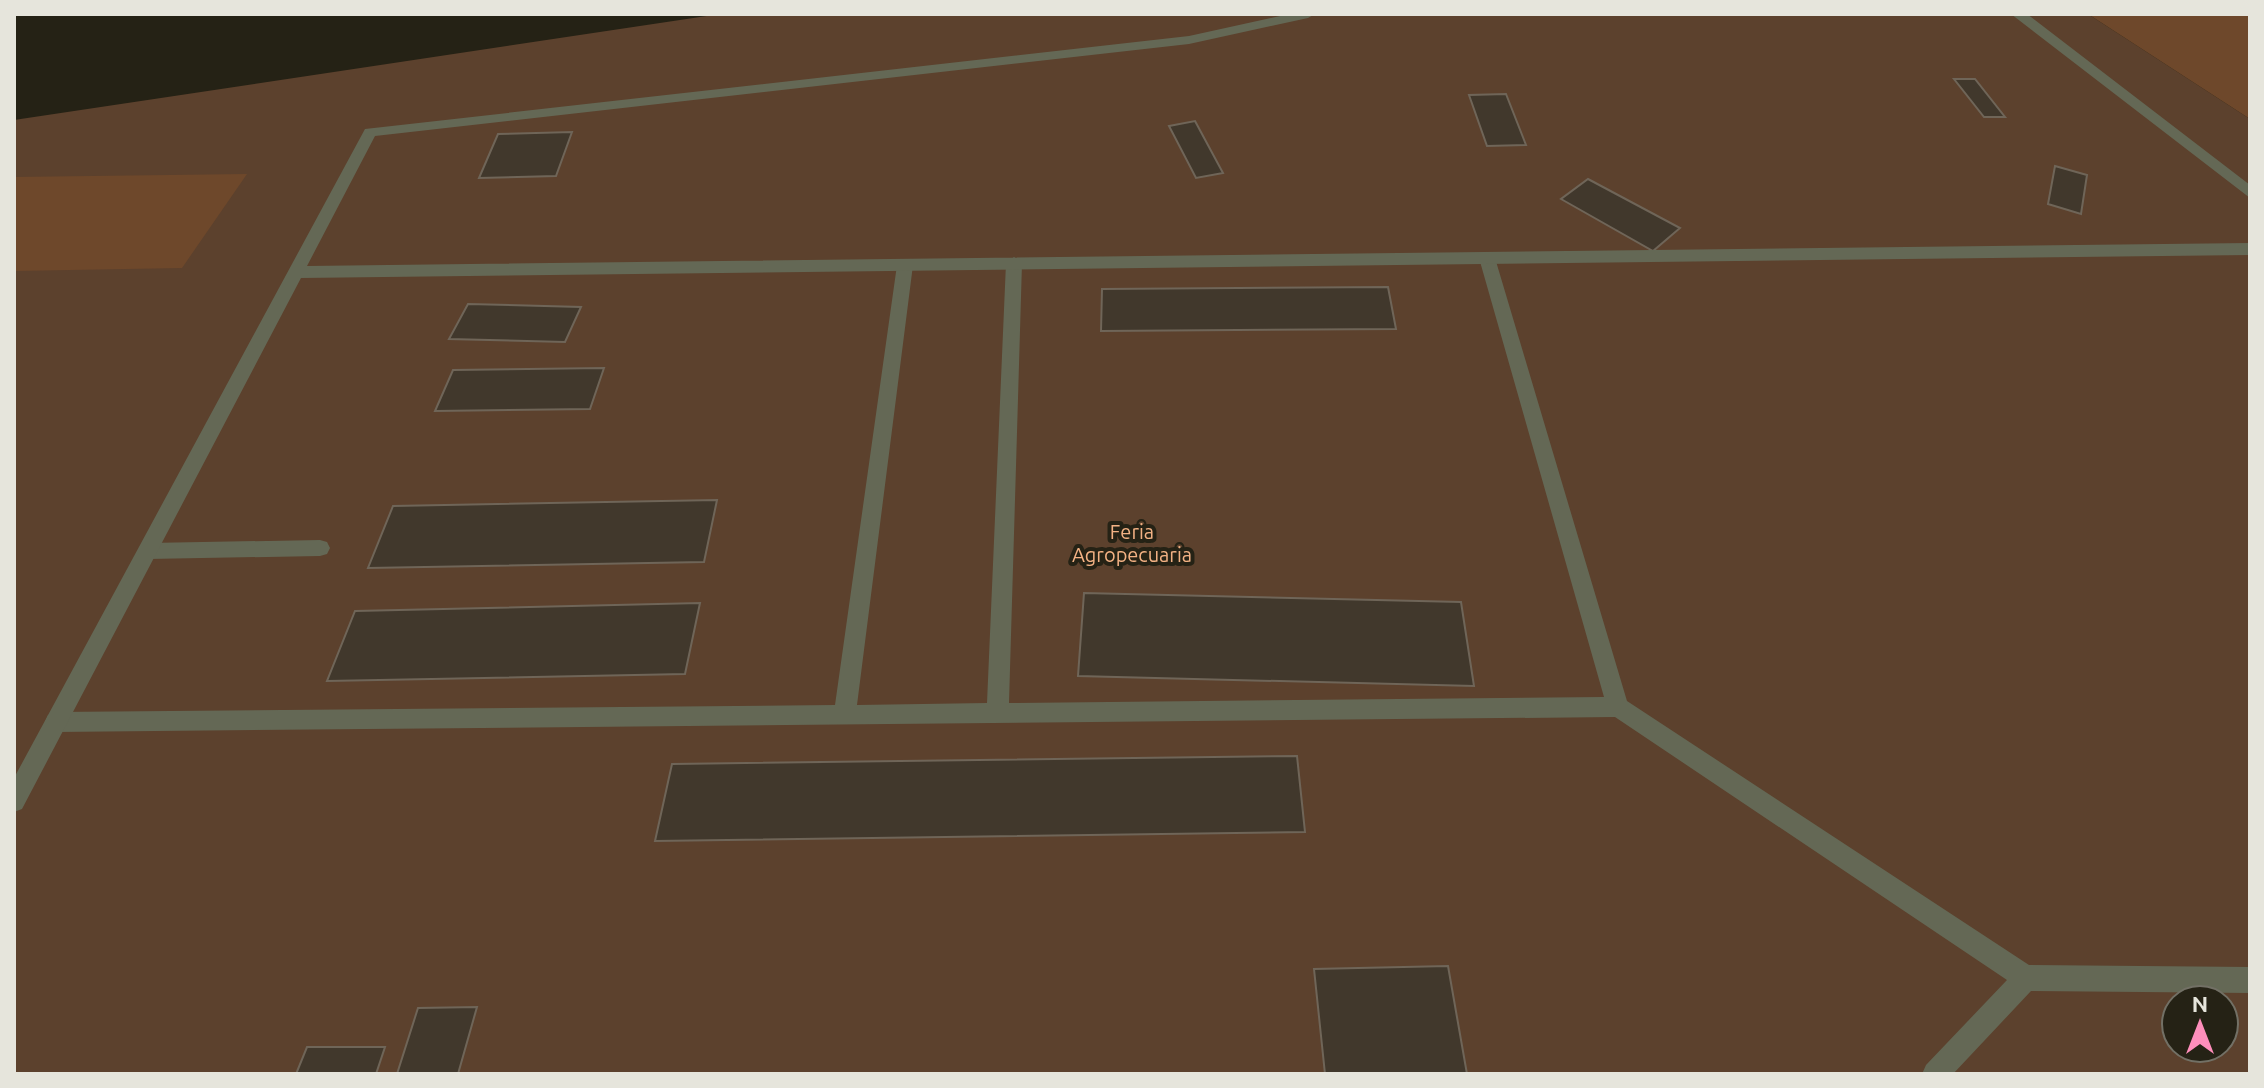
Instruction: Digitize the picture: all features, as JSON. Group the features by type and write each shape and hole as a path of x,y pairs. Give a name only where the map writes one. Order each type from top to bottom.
{"street":[{"path":"14,801 370,132 1189,40 1308,14"},
{"path":"2018,14 2250,193"},
{"path":"296,272 2250,249"},
{"path":"1487,258 1618,707"},
{"path":"998,713 1014,263"},
{"path":"845,715 905,265"},
{"path":"148,551 320,548"},
{"path":"56,722 1618,707 2026,978 2250,980"},
{"path":"1935,1074 2026,978"}],"green space":[{"name":"Feria Agropecuaria","path":"720,14 2088,14 2250,119 2250,1074 14,1074 14,120"}],"shaded area":[{"path":"2088,14 2250,14 2250,119"},
{"path":"247,174 182,268 14,271 14,177"}],"building":[{"path":"1954,79 1975,79 2005,117 1984,117"},
{"path":"1506,94 1526,145 1487,146 1469,95"},
{"path":"1195,121 1223,173 1196,178 1169,126"},
{"path":"572,132 556,176 479,178 498,134"},
{"path":"2055,166 2087,175 2081,214 2048,204"},
{"path":"1588,179 1680,228 1653,251 1561,199"},
{"path":"1388,287 1396,329 1101,331 1102,289"},
{"path":"468,304 581,307 565,342 449,339"},
{"path":"604,368 590,409 435,411 453,370"},
{"path":"717,500 704,562 368,568 393,506"},
{"path":"1084,593 1461,602 1474,686 1078,676"},
{"path":"700,603 685,674 327,681 355,611"},
{"path":"1297,756 1305,832 655,841 672,764"},
{"path":"1448,966 1467,1074 1325,1074 1314,969"},
{"path":"477,1007 458,1074 397,1074 418,1008"},
{"path":"307,1047 385,1047 376,1074 296,1074"}]}
